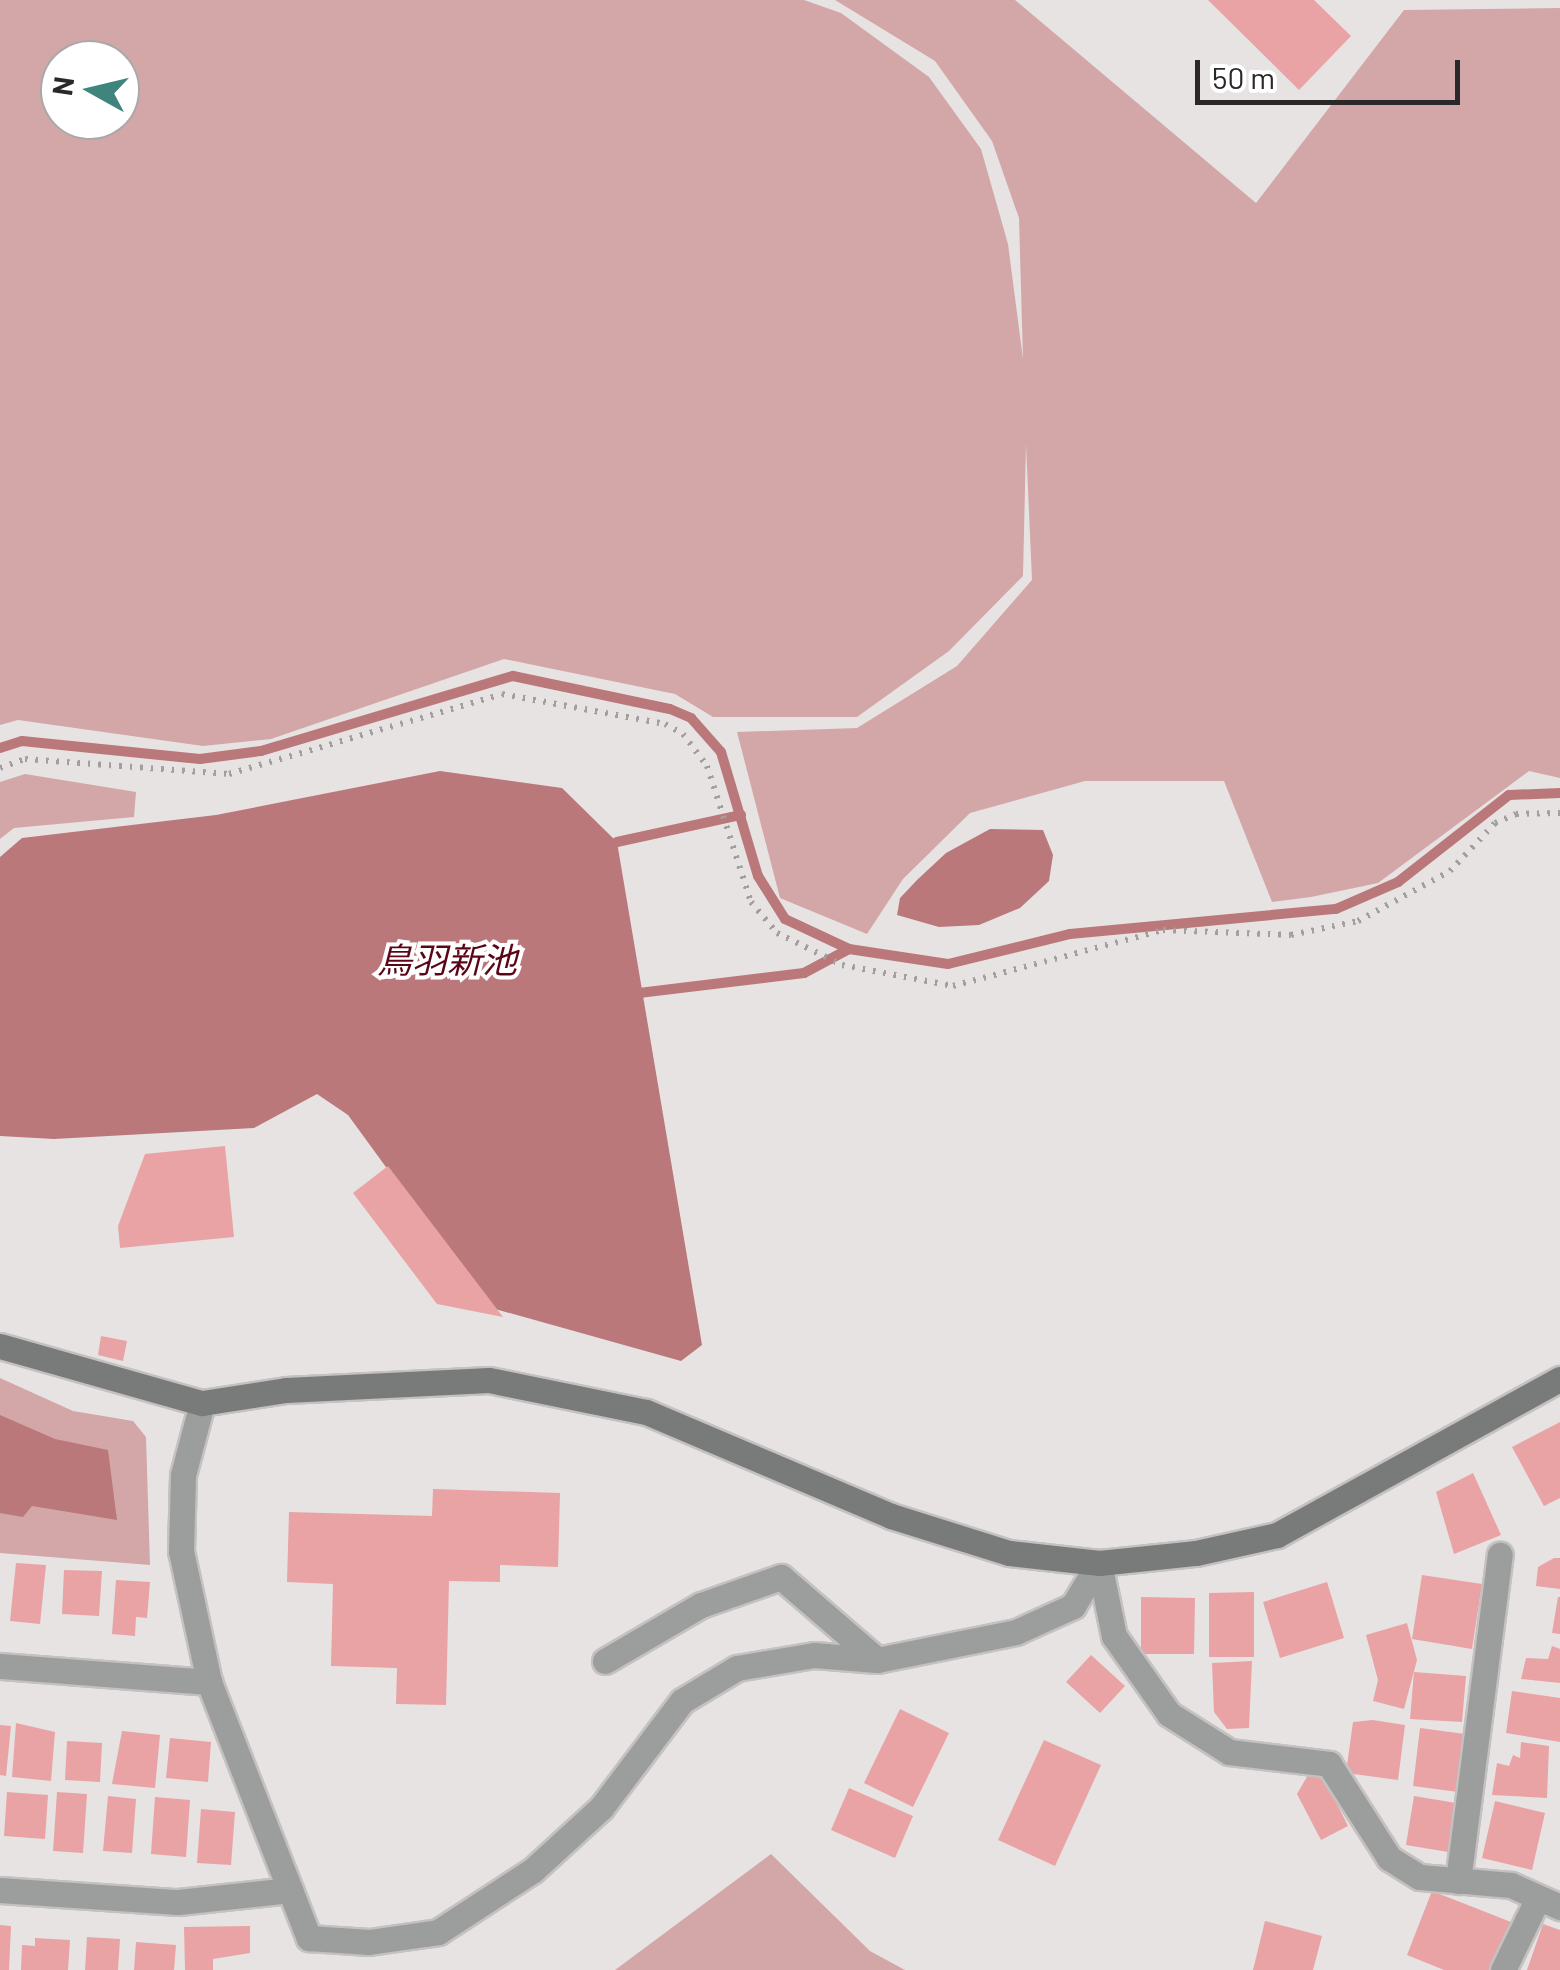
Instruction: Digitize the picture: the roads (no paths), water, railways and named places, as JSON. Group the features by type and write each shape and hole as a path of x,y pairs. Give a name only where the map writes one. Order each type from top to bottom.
{"street":[{"path":"0,1346 202,1403 286,1390 489,1380 646,1412 890,1516 1009,1553 1099,1563 1196,1553 1277,1535 1560,1379"},
{"path":"202,1403 183,1475 181,1551 209,1682 309,1938 369,1942 438,1932 534,1870 601,1808 682,1701 736,1668 814,1655 877,1660 1016,1632 1073,1606 1099,1563"},
{"path":"1458,1881 1500,1556"},
{"path":"1099,1563 1114,1636 1169,1714 1229,1752 1329,1764 1388,1858 1420,1877 1511,1885 1549,1903 1503,1970"},
{"path":"606,1661 701,1605 781,1578 877,1660"},
{"path":"0,1666 209,1682"},
{"path":"0,1890 178,1902 290,1890"}],"water":[{"name":"鳥羽新池","path":"440,771 562,788 617,842 702,1345 681,1361 488,1307 348,1115 317,1094 254,1128 54,1139 0,1136 0,857 22,838 216,815"},
{"path":"990,829 1043,830 1053,855 1049,881 1020,908 979,925 939,927 897,915 900,898 946,853"},
{"path":"0,1415 55,1439 108,1450 117,1520 32,1506 23,1517 0,1513"}],"waterway":[{"path":"0,748 22,741 200,759 261,751 513,676 670,709 691,718 721,752 758,876 785,919 849,949 948,964 1070,934 1336,909 1398,882 1509,795 1560,793"},
{"path":"617,842 741,815"},
{"path":"639,993 804,973 849,949"}]}
